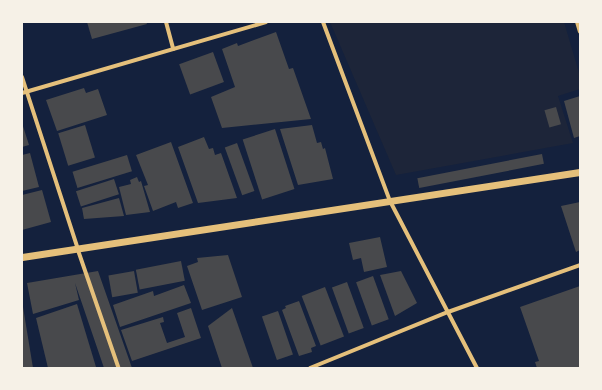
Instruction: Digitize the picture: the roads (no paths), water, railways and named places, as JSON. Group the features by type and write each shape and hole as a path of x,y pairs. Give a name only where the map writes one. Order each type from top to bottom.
{"street":[{"path":"166,22 173,49"},
{"path":"24,92 266,22"},
{"path":"323,22 390,200 477,368"},
{"path":"577,22 580,32"},
{"path":"22,76 24,92 119,368"},
{"path":"22,257 580,172"},
{"path":"310,368 448,312 580,264"}]}
